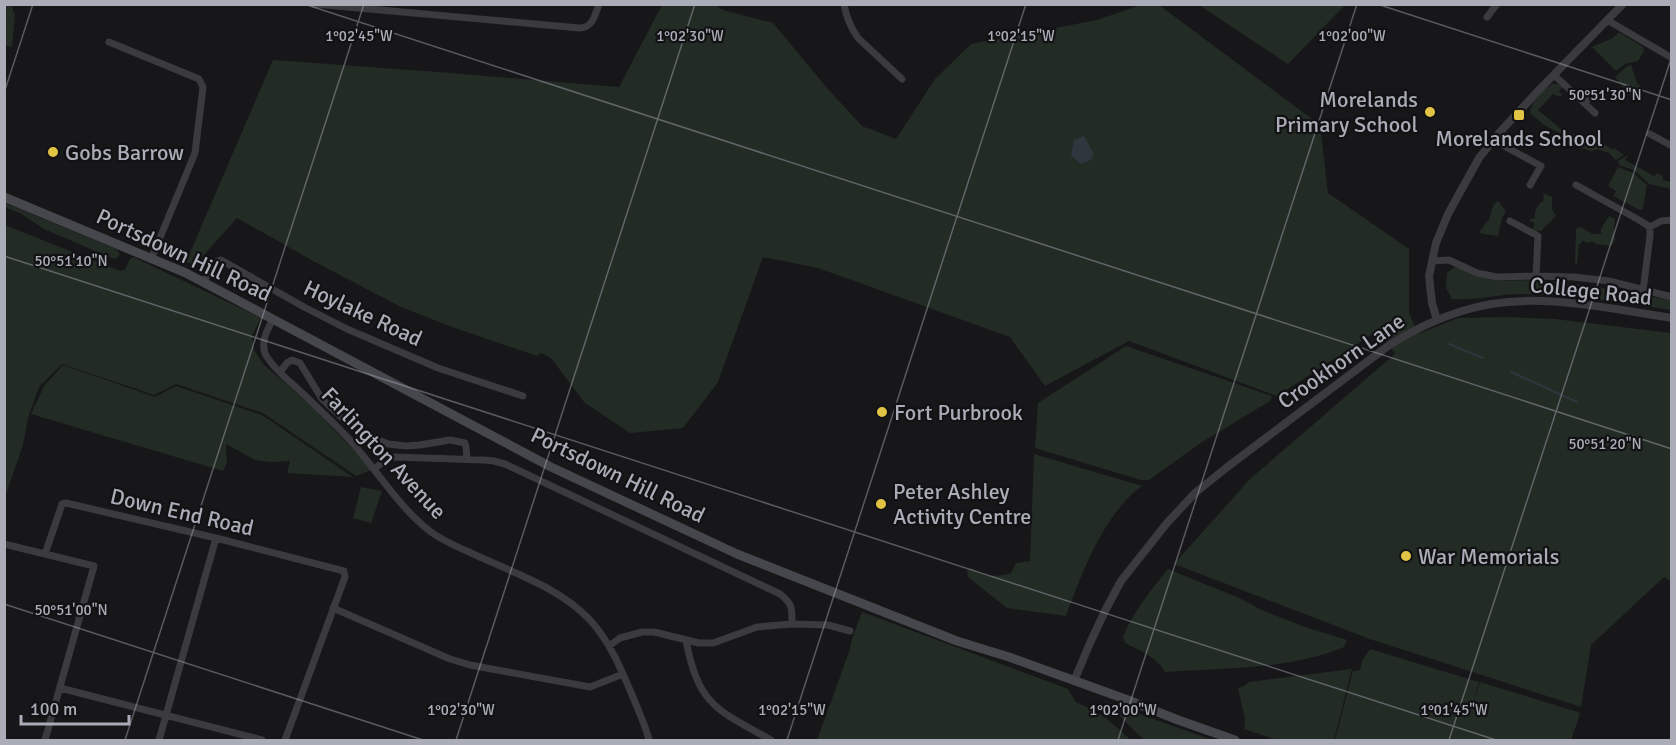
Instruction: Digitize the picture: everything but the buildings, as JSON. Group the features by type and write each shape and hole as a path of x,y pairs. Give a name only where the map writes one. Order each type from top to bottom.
{"main road":[{"name":"Portsdown Hill Road","path":"4,197 152,257 204,282 551,467 737,554 957,641 1009,657 1235,741"}],"street":[{"path":"314,4 579,28 591,23 599,4"},
{"path":"844,4 853,31 858,38 902,79"},
{"path":"1487,17 1497,4"},
{"name":"Crookhorn Lane","path":"1074,681 1089,643 1121,581 1167,523 1195,493 1371,357 1408,333 1437,320 1432,303 1429,276 1432,261 1442,227 1479,158 1493,140 1623,4"},
{"path":"1608,20 1671,58"},
{"path":"109,42 199,79 203,87 195,153 152,257"},
{"path":"1554,75 1594,113"},
{"path":"1584,103 1592,95"},
{"path":"1650,134 1671,146"},
{"path":"1493,140 1541,166 1530,185"},
{"path":"1576,184 1650,227"},
{"path":"1650,227 1661,221 1671,220"},
{"path":"1510,222 1538,236 1536,276"},
{"path":"1643,291 1650,227"},
{"name":"Hoylake Road","path":"204,282 217,261 222,260 347,329 438,368 523,396"},
{"path":"1432,261 1449,260 1477,273 1497,277 1574,277 1609,281 1671,297"},
{"name":"College Road","path":"1437,320 1464,310 1489,305 1538,301 1574,303 1671,318"},
{"name":"Farlington Avenue","path":"273,319 266,331 264,348 266,356 334,424 406,508 431,532 556,593 589,619 609,646 623,674 649,741"},
{"path":"280,372 292,360 300,363 322,399 352,427 370,437 388,444 406,446 420,446 450,440 461,442 465,443 467,459"},
{"path":"374,469 386,460 395,457 467,459 494,461 505,465 780,594 789,600 792,607 792,624"},
{"name":"Down End Road","path":"45,554 62,504 66,503 344,571 345,577 333,608"},
{"path":"159,741 216,538"},
{"path":"4,544 94,566 45,741"},
{"path":"285,741 333,608 450,659 470,664 590,687 623,674"},
{"path":"609,646 620,638 642,632 662,633 686,640 713,643 757,627 792,624 828,625 850,631"},
{"path":"686,640 697,681 707,698 718,709 771,741"},
{"path":"60,688 262,741"}],"shaded area":[{"path":"4,5 11,5 15,15 12,47 5,45"},
{"path":"662,5 715,5 723,10 773,23 862,126 896,139 935,79 971,44 1097,20 1141,5 1159,5 1320,125 1328,193 1409,249 1409,313 1418,334 1458,318 1505,317 1555,319 1671,333 1671,582 1664,577 1591,645 1581,707 1370,639 1174,564 1250,479 1395,354 1379,330 1277,396 1129,341 1045,386 1010,337 818,268 763,257 718,382 683,428 630,433 584,402 551,358 541,353 537,356 401,307 237,218 195,265 186,262 273,60 619,87"},
{"path":"1199,5 1345,5 1288,64"},
{"path":"1619,32 1643,47 1644,51 1638,61 1625,64 1616,71 1592,47 1613,38"},
{"path":"1631,65 1637,83 1643,88 1630,95 1615,77"},
{"path":"1553,84 1563,87 1559,91 1562,95 1560,97 1553,94 1538,110 1567,134 1570,132 1593,145 1595,142 1603,147 1605,145 1613,150 1614,148 1624,155 1616,160 1609,153 1598,149 1591,151 1581,148 1544,125 1530,113 1538,96"},
{"path":"1084,136 1094,154 1091,160 1081,164 1071,156 1074,140"},
{"path":"1628,155 1625,160 1654,176 1657,173 1663,177 1663,180 1671,182 1671,189 1649,184 1634,170 1619,165 1618,161"},
{"path":"1618,167 1633,173 1647,185 1643,209 1640,210 1613,196 1616,191 1608,186"},
{"path":"1543,193 1552,197 1552,209 1556,216 1541,231 1535,231 1532,229 1535,224 1529,220 1535,218 1537,208 1544,200"},
{"path":"1498,201 1506,211 1498,236 1479,232 1489,219 1494,204"},
{"path":"5,203 116,249 120,254 116,259 112,258 44,229 20,213 5,207"},
{"path":"1609,216 1615,219 1615,239 1611,246 1583,241 1579,245 1575,265 1576,229 1580,227 1593,234 1601,234 1601,229"},
{"path":"5,225 120,271 125,270 133,257 261,318 252,335 254,350 264,365 315,409 372,470 356,476 263,413 176,384 154,395 62,364 39,387 28,418 23,445 5,497"},
{"path":"1455,267 1493,280 1560,282 1671,300 1671,310 1596,299 1540,295 1512,294 1452,299 1446,288 1447,273"},
{"path":"1126,346 1272,396 1270,401 1199,444 1149,480 1141,480 1035,448 1038,403"},
{"path":"63,365 155,397 176,386 262,415 353,477 287,473 290,461 255,460 226,444 227,462 223,471 31,414 44,386"},
{"path":"1034,454 1142,486 1128,498 1105,528 1079,581 1066,616 1007,608 968,577 967,570 972,568 990,576 1000,575 1011,573 1016,563 1030,561"},
{"path":"361,487 382,491 371,523 353,518"},
{"path":"1168,569 1239,598 1262,610 1347,640 1344,647 1323,655 1279,664 1165,672 1153,658 1125,643 1123,637 1137,610"},
{"path":"862,612 1068,689 1076,702 1107,719 1131,740 817,740"},
{"path":"1370,649 1479,682 1473,704 1480,682 1578,712 1580,714 1571,740 1335,740 1353,671 1360,670 1362,661"},
{"path":"1352,669 1334,740 1277,740 1244,729 1245,719 1238,688 1249,682"},
{"path":"1104,701 1212,740 1144,740"}],"waterway":[{"path":"1449,344 1483,358"},
{"path":"1511,372 1577,402"}],"place":[{"name":"Morelands Primary School","path":"1430,112"},
{"name":"Morelands School","path":"1519,115"},
{"name":"Gobs Barrow","path":"53,152"},
{"name":"Fort Purbrook","path":"882,412"},
{"name":"Peter Ashley Activity Centre","path":"881,504"},
{"name":"War Memorials","path":"1406,556"}]}
